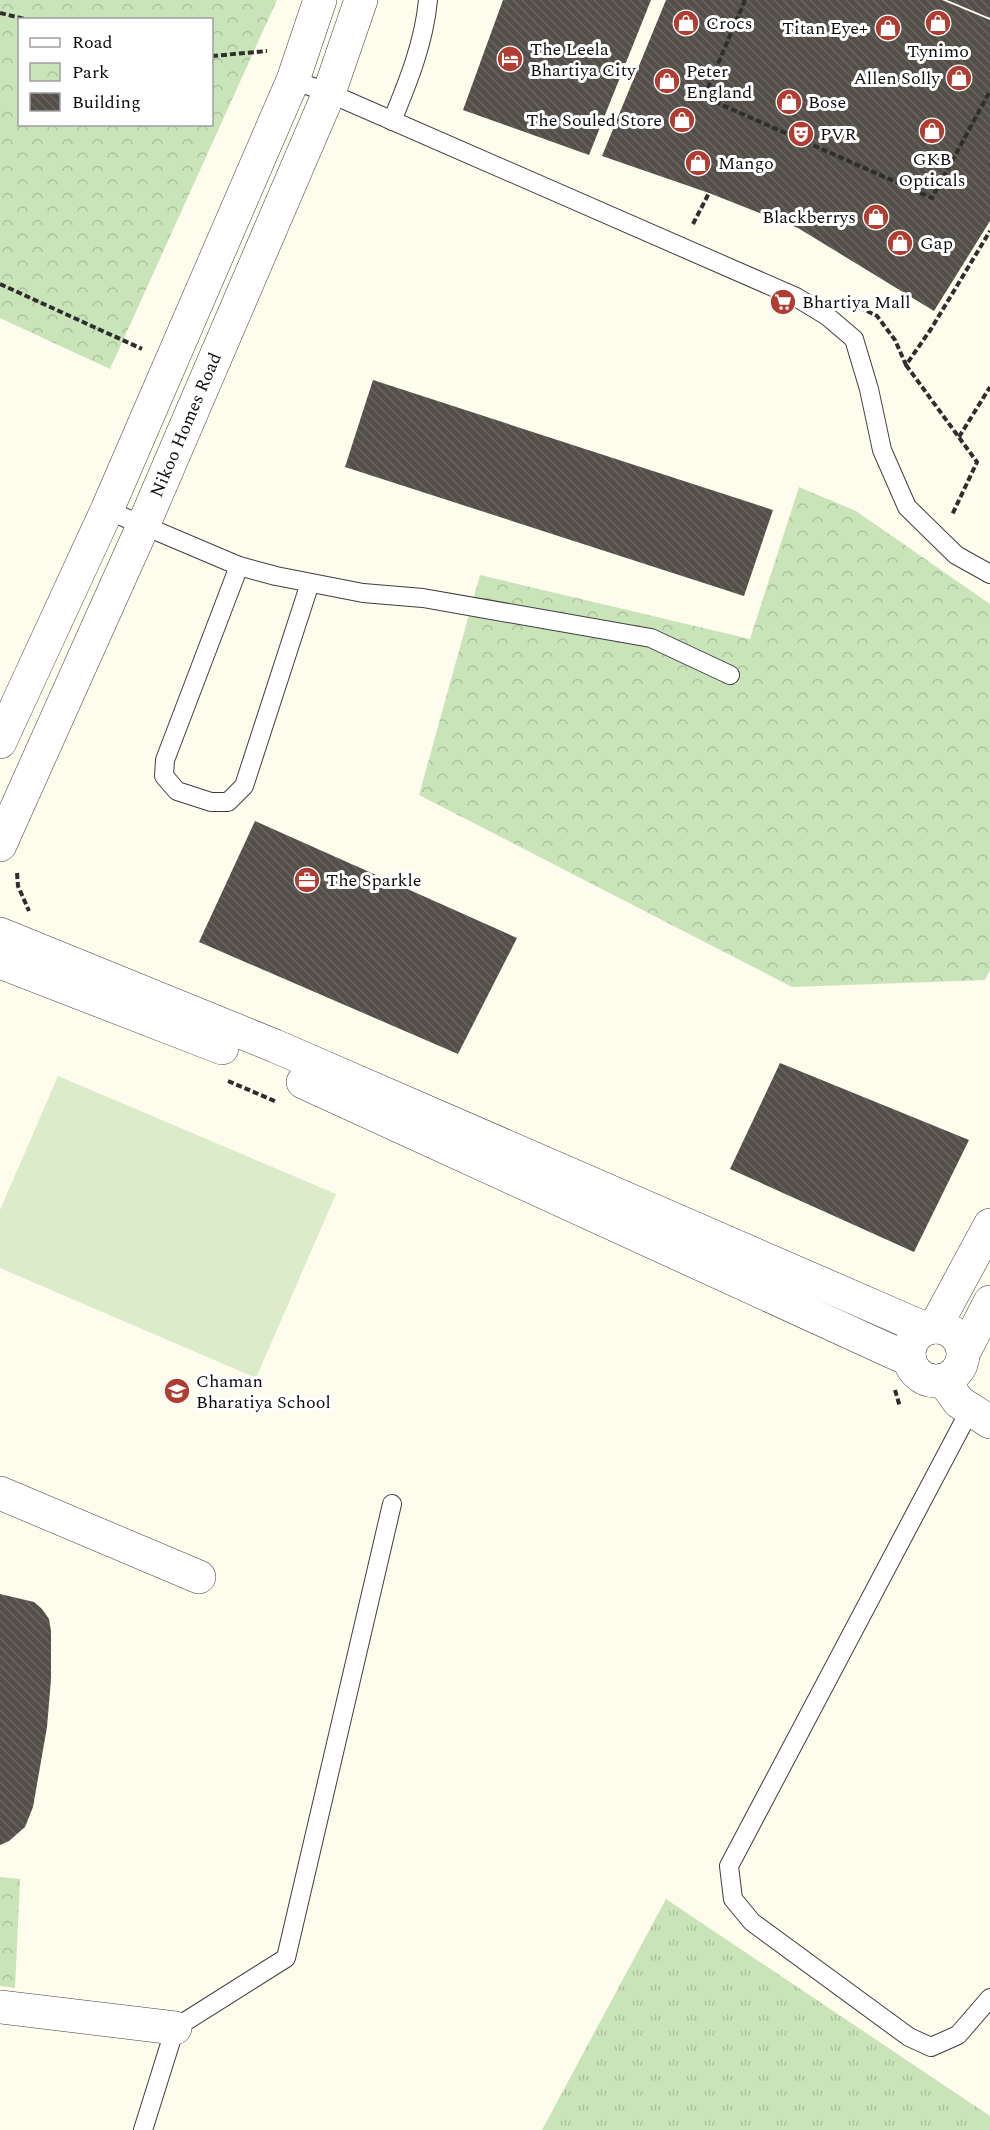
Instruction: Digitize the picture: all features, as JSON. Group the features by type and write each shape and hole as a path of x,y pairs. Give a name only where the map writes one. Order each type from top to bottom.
{"street":[{"path":"0,742 107,510 293,80 320,0"},
{"name":"Nikoo Homes Road","path":"8,857 142,526 329,93 361,0"},
{"path":"0,934 275,1046 930,1328 951,1331 957,1337 964,1352"},
{"path":"0,962 270,1067 909,1360"},
{"path":"990,1225 930,1328 912,1341 909,1360 919,1375 927,1380 943,1380 960,1368 964,1352 990,1302"},
{"path":"943,1380 958,1402 980,1416"},
{"path":"0,1493 199,1577"},
{"path":"0,2007 175,2028"}],"lane":[{"path":"392,121 422,40 428,0"},
{"path":"293,80 329,93 796,297 827,316 854,339 869,389 882,450 907,507 956,555 990,574"},
{"path":"107,510 240,566 363,593 423,598 651,638 730,675"},
{"path":"240,566 165,760 164,776 177,791 211,802 228,802 244,786 310,583"},
{"path":"980,1416 729,1866 733,1899 752,1922 909,2037 931,2047 958,2035 990,1998"},
{"path":"143,2130 175,2028 286,1958 392,1504"}],"path":[{"path":"745,0 704,96 932,198 990,91"},
{"path":"0,13 21,18"},
{"path":"213,56 273,51"},
{"path":"690,228 709,193"},
{"path":"0,284 152,353"},
{"path":"906,365 977,462 950,518"},
{"path":"959,437 990,387"},
{"path":"8,857 33,919"}],"green space":[{"path":"0,0 277,0 110,369 0,318"},
{"path":"799,487 856,511 990,604 990,970 985,980 792,987 419,795 480,575 750,639"},
{"path":"58,1076 336,1194 256,1378 0,1268 0,1210"},
{"path":"0,1877 20,1879 15,1988 0,1986"},
{"path":"666,1899 990,2116 990,2130 542,2130"}],"building":[{"path":"503,0 651,0 589,155 463,110"},
{"path":"666,0 942,0 990,20 990,221 934,311 798,228 709,193 602,156"},
{"path":"947,0 990,0 990,18"},
{"path":"373,380 773,510 744,596 345,467"},
{"name":"The Sparkle","path":"255,821 517,938 458,1054 199,942"},
{"path":"780,1063 969,1140 914,1252 730,1169"},
{"path":"0,1594 34,1602 49,1619 51,1679 47,1727 33,1807 25,1827 9,1841 0,1845"}],"place":[{"name":"Crocs","path":"686,23"},
{"name":"Tynimo","path":"938,23"},
{"name":"Titan Eye+","path":"888,28"},
{"name":"The Leela Bhartiya City","path":"510,59"},
{"name":"Allen Solly","path":"959,78"},
{"name":"Peter England","path":"667,81"},
{"name":"Bose","path":"789,102"},
{"name":"The Souled Store","path":"682,120"},
{"name":"GKB Opticals","path":"932,131"},
{"name":"PVR","path":"801,134"},
{"name":"Mango","path":"698,163"},
{"name":"Blackberrys","path":"876,217"},
{"name":"Gap","path":"900,243"},
{"name":"Bhartiya Mall","path":"783,302"},
{"name":"The Sparkle","path":"307,880"},
{"name":"Chaman Bharatiya School","path":"177,1391"}]}
